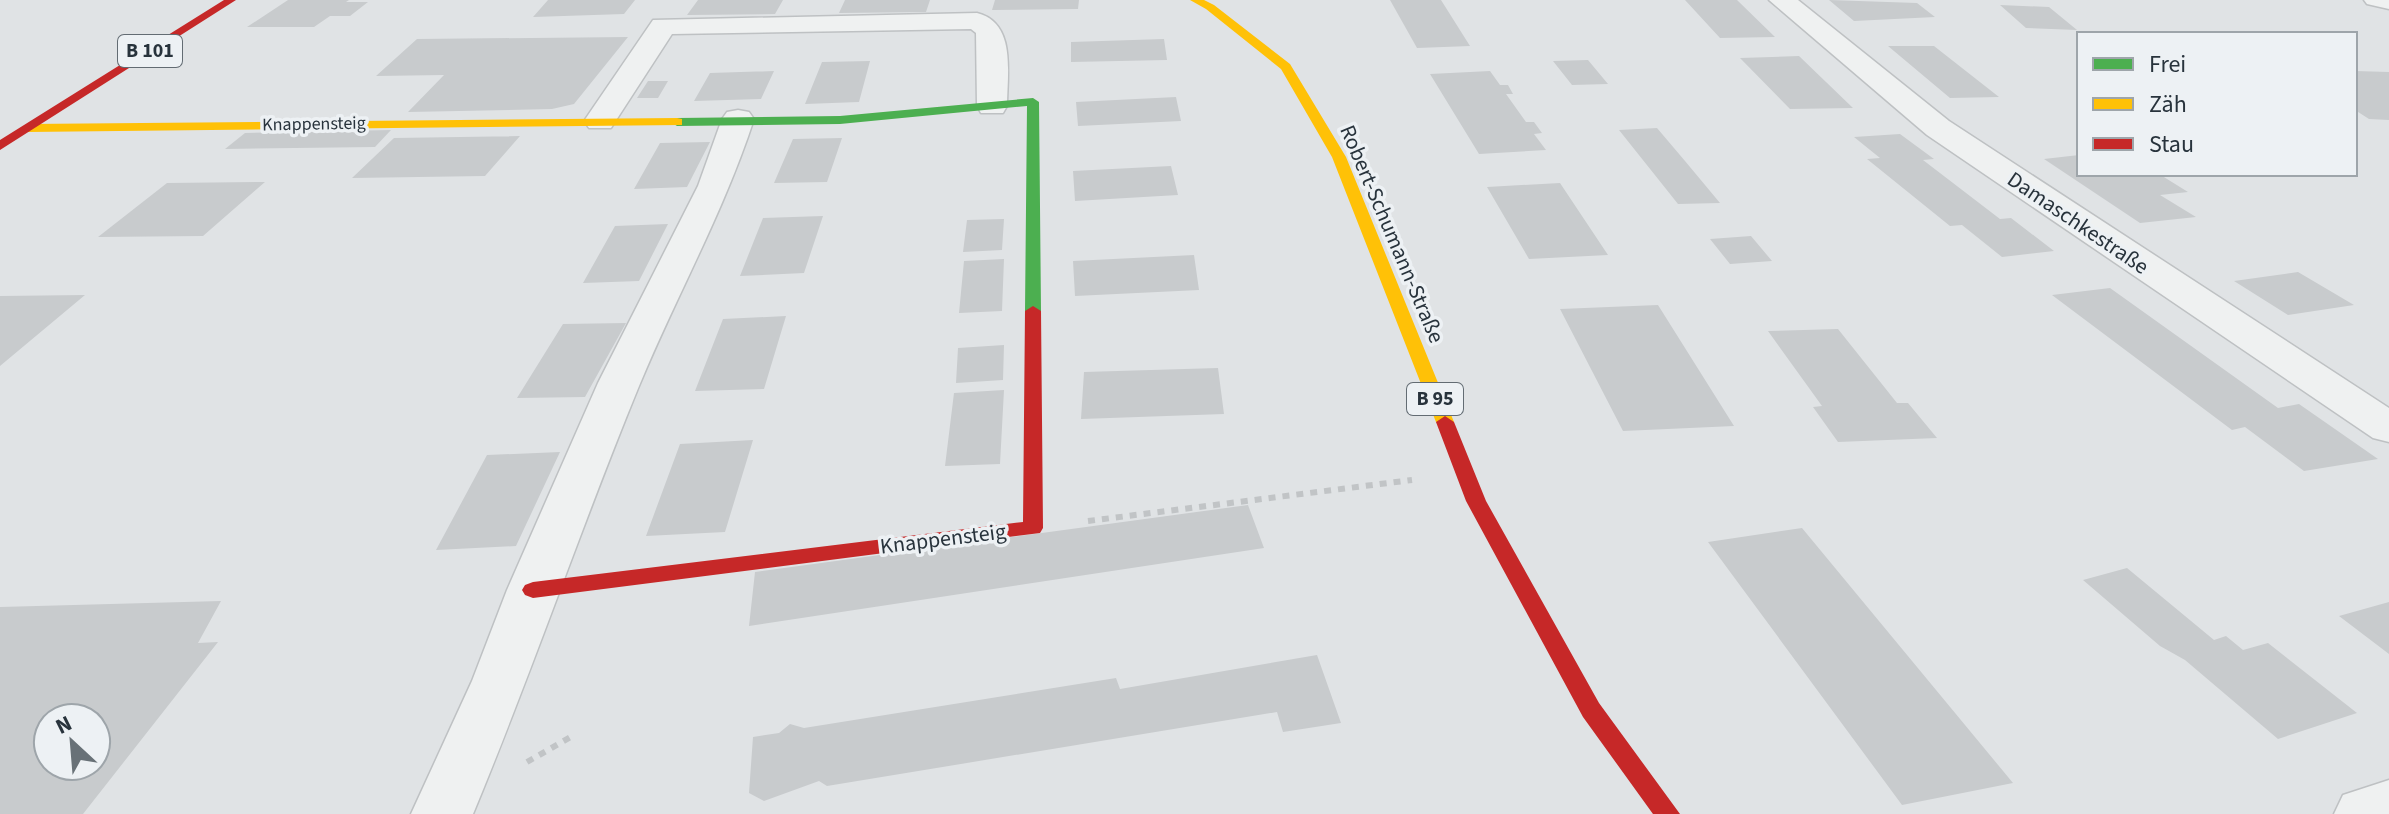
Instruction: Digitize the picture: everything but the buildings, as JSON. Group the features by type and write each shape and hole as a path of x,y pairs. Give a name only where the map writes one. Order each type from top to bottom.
{"street":[{"name":"B 101","path":"0,146 231,0"},
{"name":"Robert-Schumann-Straße","path":"1195,0 1210,7 1286,67 1339,157 1464,473 1591,710 1667,814"},
{"name":"Damaschkestraße","path":"1782,0 1938,128 2389,428"},
{"path":"600,121 663,26 977,21 989,30 993,54 992,106"},
{"name":"Knappensteig","path":"28,128 840,120 1033,102 1033,528 533,590"},
{"path":"442,814 500,681 533,590 619,383 715,186 738,119"},
{"path":"2365,814 2389,806"}],"lane":[{"path":"2374,0 2389,3"}],"path":[{"path":"1033,528 1464,473"}],"traffic: fast":[{"path":"677,122 840,120 1033,102 1033,311"}],"traffic: slow":[{"path":"1195,0 1210,7 1286,67 1339,157 1445,422"},
{"path":"28,128 677,122"}],"traffic: jam":[{"path":"0,146 231,0"},
{"path":"533,590 1033,528 1033,311"},
{"path":"1445,422 1476,501 1591,710 1667,814"}]}
